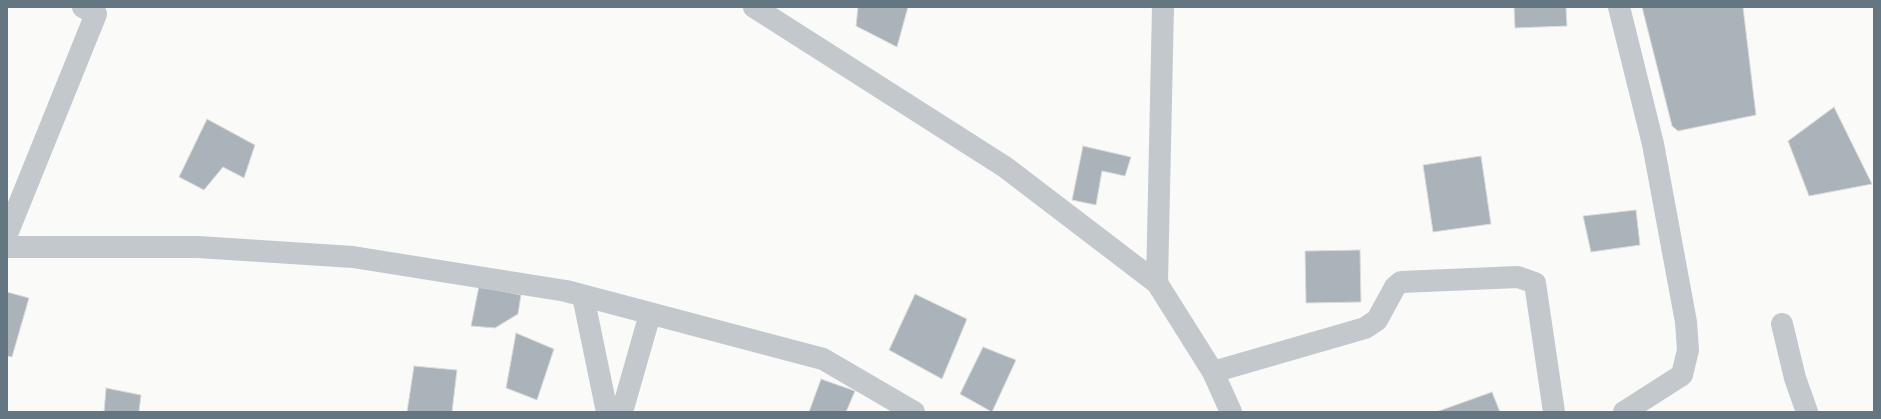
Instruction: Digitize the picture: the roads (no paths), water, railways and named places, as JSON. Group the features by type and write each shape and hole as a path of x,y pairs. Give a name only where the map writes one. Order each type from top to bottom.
{"street":[{"path":"7,234 96,14 83,7"},
{"path":"754,7 1005,167 1157,282 1213,372 1231,412"},
{"path":"1157,282 1162,7"},
{"path":"1619,7 1653,144 1686,322 1688,350 1682,375 1624,412"},
{"path":"7,247 198,247 353,257 566,291 823,359 914,412"},
{"path":"1213,372 1365,328 1377,320 1395,287 1401,282 1518,277 1535,283 1554,412"},
{"path":"583,296 607,412"},
{"path":"622,412 650,314"},
{"path":"1782,324 1795,378 1807,412"}]}
